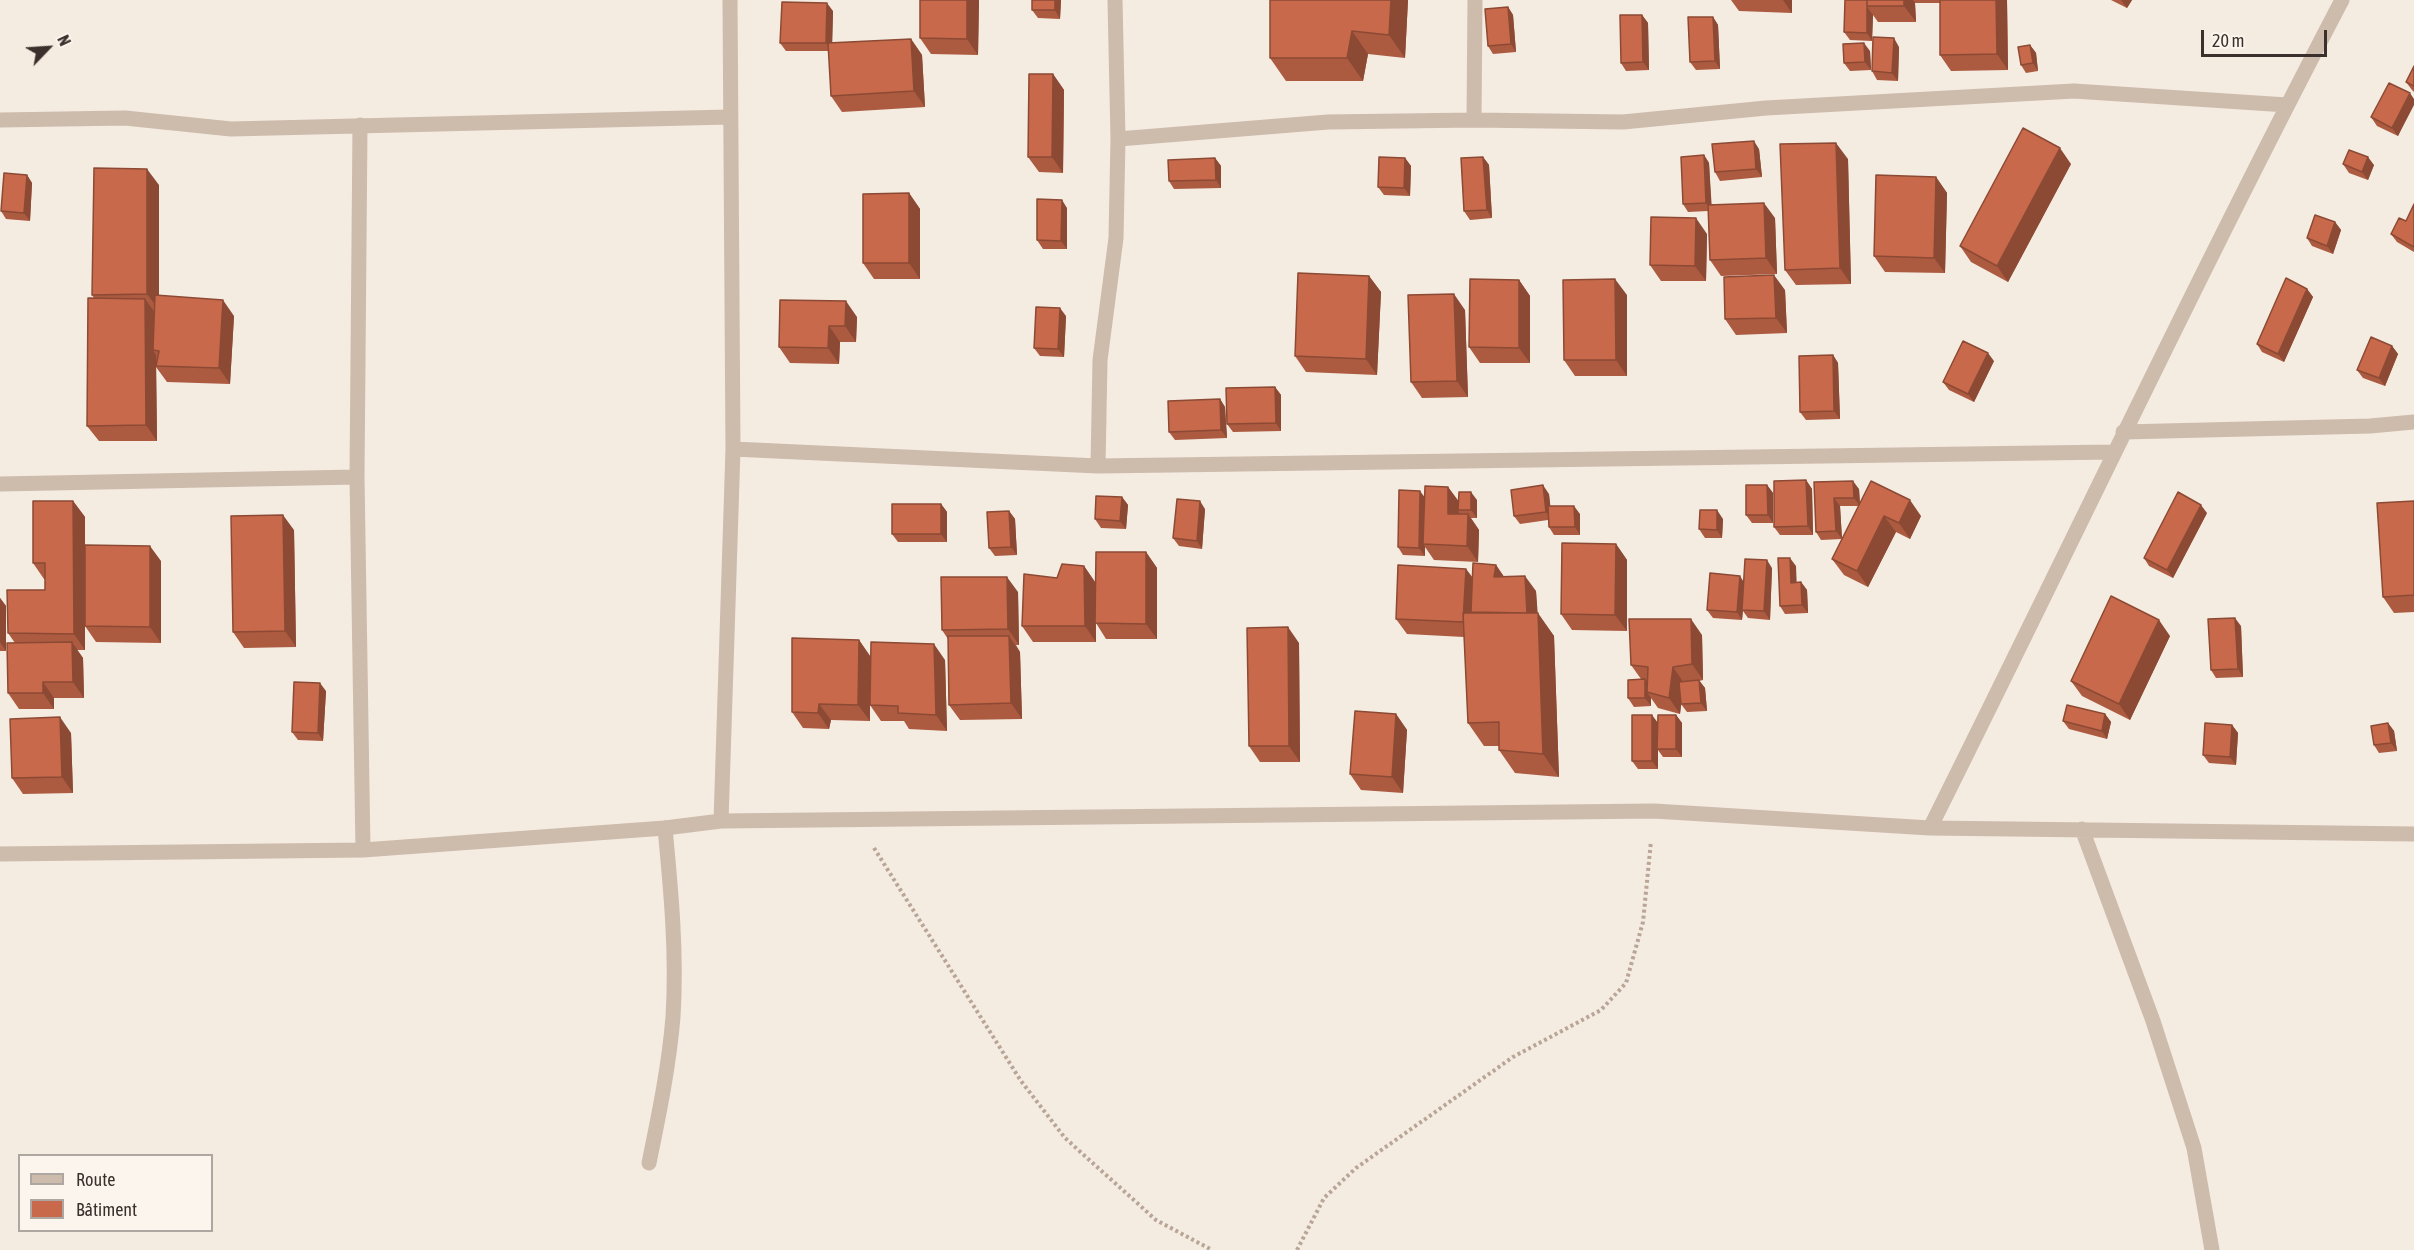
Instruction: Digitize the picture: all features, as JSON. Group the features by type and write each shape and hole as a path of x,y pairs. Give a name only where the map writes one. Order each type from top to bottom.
{"street":[{"path":"721,821 734,449 729,0"},
{"path":"1098,466 1100,360 1116,237 1118,139 1115,0"},
{"path":"1474,120 1475,0"},
{"path":"1930,828 2030,629 2113,452 2342,0"},
{"path":"1118,139 1328,122 1474,120 1623,122 1766,108 2074,91 2287,105"},
{"path":"0,120 125,118 231,129 729,117"},
{"path":"360,125 357,477 363,850"},
{"path":"2123,432 2370,426 2414,422"},
{"path":"734,449 1098,466 2113,452"},
{"path":"0,484 357,477"},
{"path":"0,854 363,850 665,828 721,821 1654,811 1930,828 2414,834"},
{"path":"649,1163 664,1089 673,1017 674,934 665,828"},
{"path":"2082,829 2153,1021 2194,1148 2212,1250"}],"path":[{"path":"1297,1250 1324,1198 1356,1168 1513,1057 1601,1011 1626,983 1643,922 1654,811"},
{"path":"856,819 1021,1081 1065,1138 1156,1220 1212,1250"}],"building":[{"path":"920,0 967,0 967,39 920,38"},
{"path":"1032,0 1055,0 1055,10 1032,10"},
{"path":"1270,0 1391,0 1389,35 1352,31 1347,58 1270,58"},
{"path":"1845,0 1867,0 1867,33 1844,32"},
{"path":"1867,0 1904,0 1904,6 1867,6"},
{"path":"1940,0 1996,0 1997,54 1940,55"},
{"path":"782,2 827,3 826,43 780,43"},
{"path":"1508,7 1511,44 1488,46 1485,9"},
{"path":"1620,15 1642,15 1643,62 1621,63"},
{"path":"1688,17 1713,17 1715,61 1690,62"},
{"path":"1873,37 1894,38 1892,73 1872,71"},
{"path":"911,39 914,91 831,96 828,43"},
{"path":"1864,43 1865,62 1844,63 1843,44"},
{"path":"2030,45 2033,63 2021,65 2018,47"},
{"path":"2414,66 2414,86 2406,82"},
{"path":"1029,74 1053,74 1052,157 1028,157"},
{"path":"2389,83 2410,93 2392,128 2371,117"},
{"path":"2023,128 2060,148 1997,266 1960,246"},
{"path":"1754,141 1756,169 1715,172 1712,144"},
{"path":"1836,143 1840,268 1785,270 1780,144"},
{"path":"2349,150 2368,157 2362,172 2343,164"},
{"path":"1704,155 1706,203 1683,204 1681,157"},
{"path":"1379,157 1405,158 1404,188 1378,187"},
{"path":"1483,157 1487,210 1464,211 1461,158"},
{"path":"1215,158 1216,180 1169,181 1168,160"},
{"path":"94,168 147,169 147,294 92,295"},
{"path":"4,173 27,175 24,213 1,211"},
{"path":"1876,175 1936,177 1934,258 1874,256"},
{"path":"909,193 909,263 863,263 863,194"},
{"path":"1037,199 1062,200 1061,241 1037,240"},
{"path":"1764,203 1766,258 1710,260 1708,205"},
{"path":"2414,204 2414,247 2391,234 2399,218 2406,221"},
{"path":"2315,215 2335,222 2327,246 2307,238"},
{"path":"1651,217 1696,218 1695,266 1650,265"},
{"path":"1298,273 1369,276 1366,359 1295,356"},
{"path":"1774,275 1776,318 1725,319 1724,277"},
{"path":"2286,278 2307,289 2278,354 2257,344"},
{"path":"1470,279 1519,280 1519,348 1469,347"},
{"path":"1615,279 1616,360 1564,360 1563,280"},
{"path":"1454,294 1457,381 1411,382 1408,295"},
{"path":"155,295 223,300 219,368 156,366 159,351 153,350"},
{"path":"88,298 145,299 146,425 87,426"},
{"path":"780,300 846,301 845,326 829,326 828,348 779,347"},
{"path":"1036,307 1060,308 1058,349 1034,348"},
{"path":"2371,337 2392,346 2379,378 2357,370"},
{"path":"1963,341 1988,353 1968,394 1943,382"},
{"path":"1833,355 1834,411 1800,412 1799,356"},
{"path":"1275,387 1276,423 1227,424 1226,388"},
{"path":"1220,399 1221,430 1169,432 1168,401"},
{"path":"1806,480 1808,526 1774,527 1774,481"},
{"path":"1853,481 1854,498 1834,498 1836,531 1816,532 1814,482"},
{"path":"1871,481 1910,500 1899,523 1884,516 1857,571 1832,559"},
{"path":"1543,485 1546,512 1514,516 1511,490"},
{"path":"1746,485 1767,485 1768,515 1746,515"},
{"path":"1425,486 1448,487 1448,514 1468,514 1467,546 1423,544"},
{"path":"1399,490 1420,491 1419,548 1398,547"},
{"path":"1459,492 1471,492 1471,510 1458,510"},
{"path":"2178,492 2201,505 2167,570 2144,558"},
{"path":"1096,496 1122,497 1120,521 1095,519"},
{"path":"1177,499 1200,501 1197,541 1173,538"},
{"path":"33,501 73,501 74,634 8,633 7,590 45,590 45,563 33,563"},
{"path":"2414,501 2414,595 2383,597 2377,503"},
{"path":"892,504 941,504 941,534 892,534"},
{"path":"1548,506 1574,506 1575,527 1549,527"},
{"path":"1700,510 1717,510 1717,530 1699,529"},
{"path":"1009,511 1011,547 989,548 987,512"},
{"path":"283,515 285,631 233,632 231,516"},
{"path":"1562,543 1616,544 1615,615 1561,614"},
{"path":"85,545 150,546 150,627 85,626"},
{"path":"1096,552 1146,552 1146,624 1095,623"},
{"path":"1778,558 1790,558 1791,583 1801,582 1802,605 1780,606"},
{"path":"1745,559 1767,560 1764,611 1742,610"},
{"path":"1473,563 1496,565 1494,577 1525,576 1527,613 1471,612"},
{"path":"1062,564 1084,566 1085,626 1022,626 1024,574 1057,578"},
{"path":"1398,565 1466,569 1463,622 1396,619"},
{"path":"1710,573 1740,576 1737,612 1707,610"},
{"path":"941,577 1007,577 1008,629 942,630"},
{"path":"2111,596 2159,620 2119,704 2071,681"},
{"path":"1463,613 1538,613 1543,754 1499,750 1499,722 1468,723"},
{"path":"2235,618 2238,669 2211,670 2208,619"},
{"path":"1629,619 1691,619 1692,664 1673,667 1669,698 1647,692 1648,667 1631,665"},
{"path":"1288,627 1289,746 1249,746 1247,628"},
{"path":"948,636 1009,636 1011,703 949,705"},
{"path":"792,638 859,640 858,705 819,704 818,713 792,712"},
{"path":"72,642 73,682 43,682 43,693 8,693 7,643"},
{"path":"871,642 934,644 936,715 898,713 898,706 870,705"},
{"path":"1645,679 1645,698 1628,698 1628,680"},
{"path":"1699,680 1701,703 1681,704 1679,682"},
{"path":"294,682 320,683 318,733 292,732"},
{"path":"2067,705 2105,714 2102,731 2063,721"},
{"path":"1355,711 1396,714 1392,777 1350,774"},
{"path":"1632,715 1652,715 1652,761 1632,761"},
{"path":"1658,715 1676,715 1676,749 1657,749"},
{"path":"60,717 62,777 12,778 10,719"},
{"path":"2205,723 2232,725 2230,757 2203,755"},
{"path":"2388,723 2391,743 2374,745 2371,726"}]}
